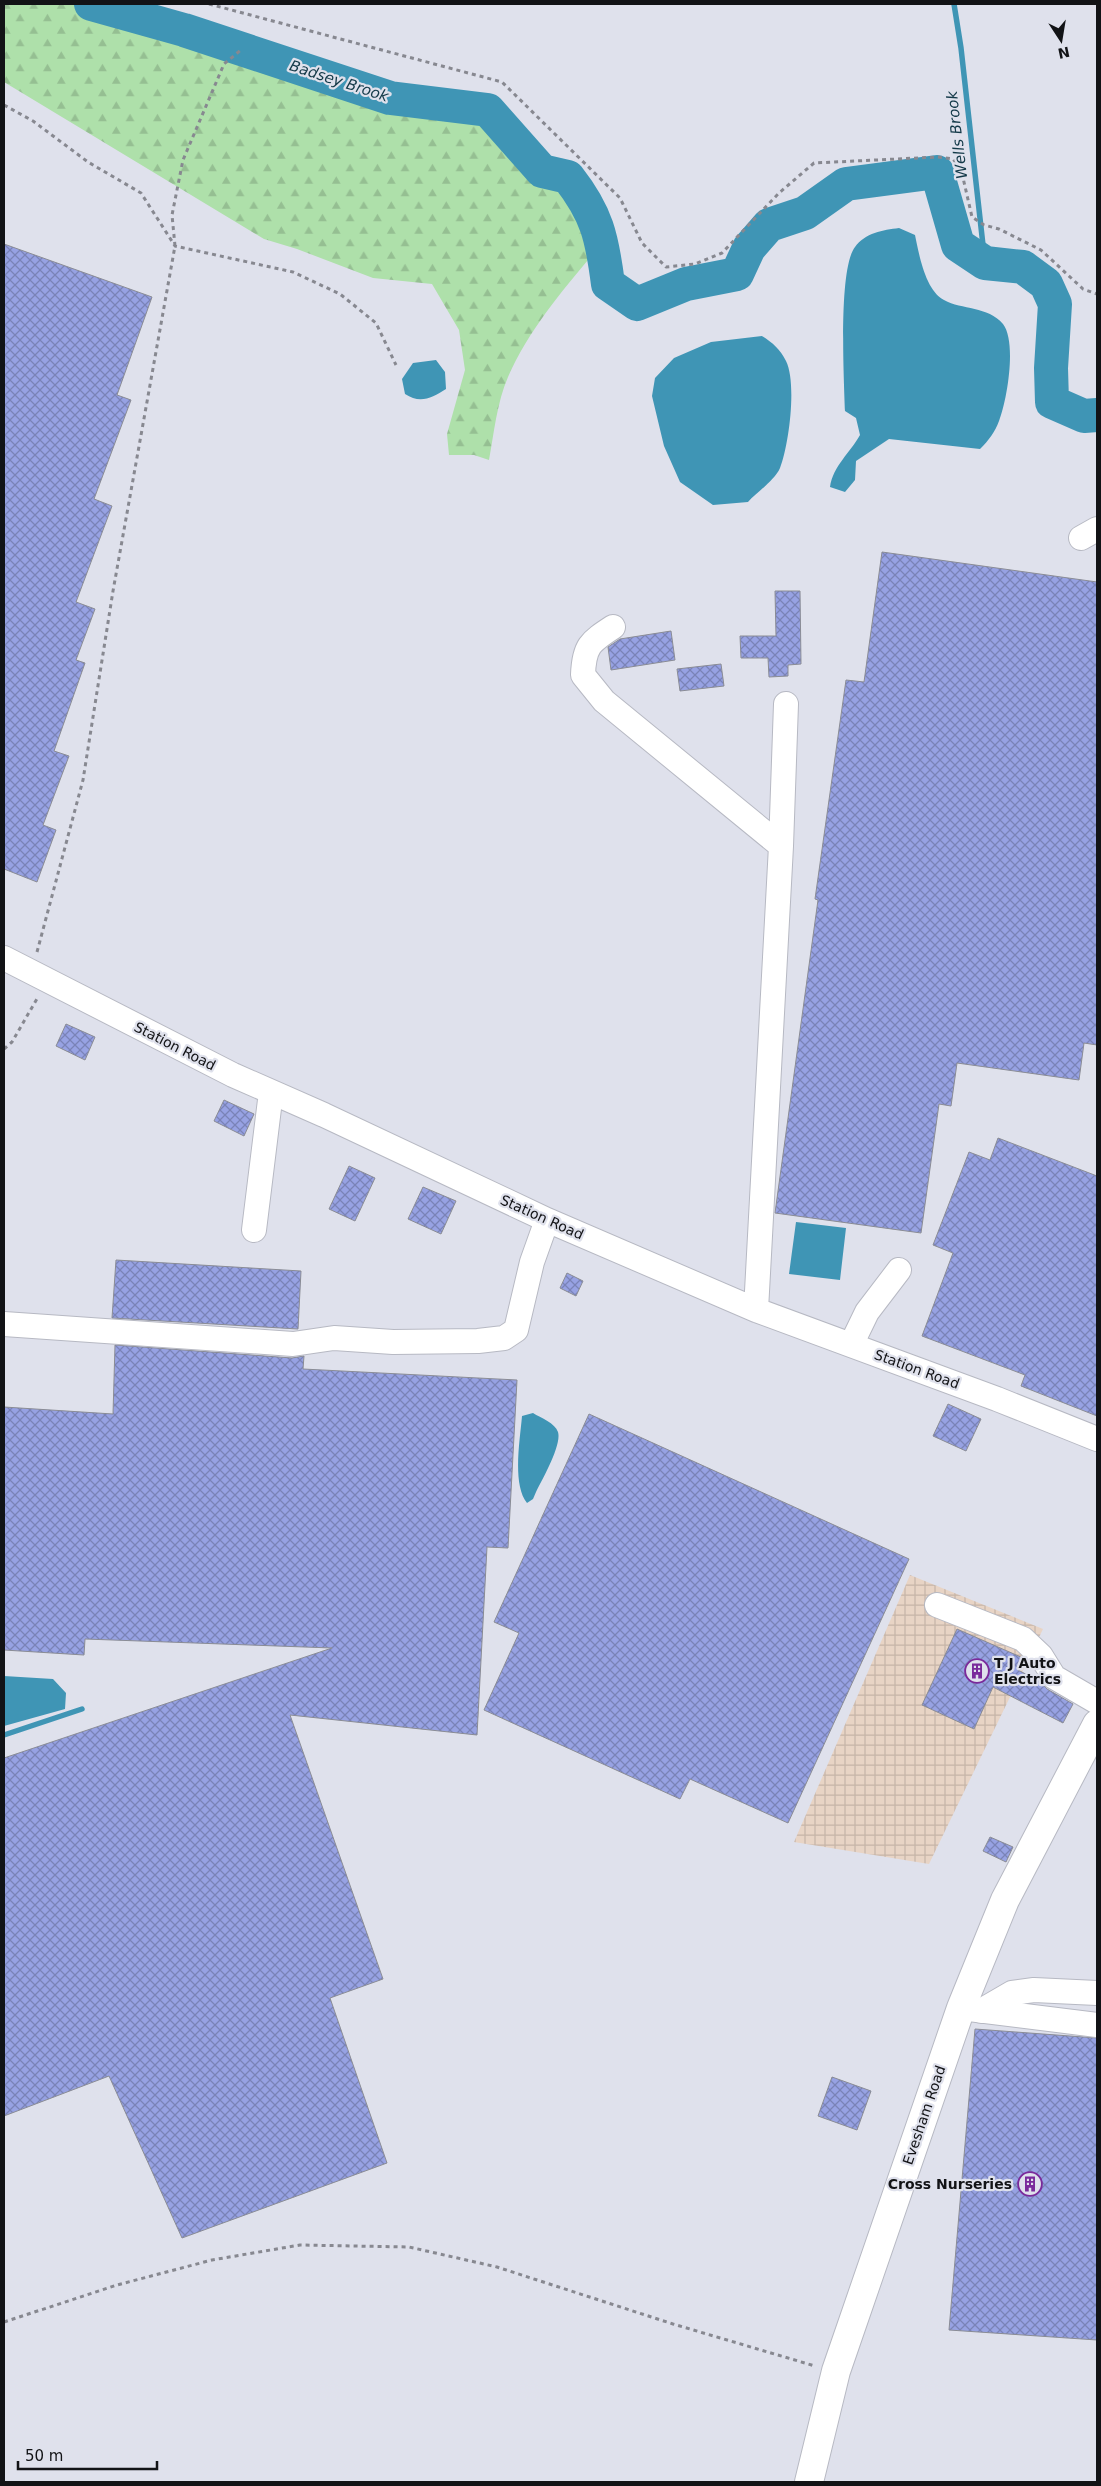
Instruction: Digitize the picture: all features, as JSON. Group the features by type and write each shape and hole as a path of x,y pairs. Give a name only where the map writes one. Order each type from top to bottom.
{"main road":[{"name":"Evesham Road","path":"810,2482 836,2371 971,2010 1004,1900 1050,1817 1097,1724"}],"street":[{"path":"613,627 590,642 583,659 583,675 604,701 781,846"},
{"path":"756,1310 781,846 786,704"},
{"name":"Station Road","path":"4,958 233,1075 547,1220 756,1310 1097,1439"},
{"path":"254,1230 270,1092"},
{"path":"4,1324 294,1344 334,1338 394,1342 504,1338 516,1330 532,1262 547,1220"},
{"path":"851,1345 867,1312 899,1270"},
{"path":"937,1605 1023,1639 1041,1656 1054,1677 1097,1702"},
{"path":"971,2010 1012,1993 1034,1990 1097,1993"},
{"path":"971,2010 1097,2025"}],"path":[{"path":"209,4 502,82 620,198 642,243 666,267 695,264 722,253 779,192 814,163 938,157 953,159 961,169 972,217 984,225 999,229 1042,250 1083,289 1097,294"},
{"path":"4,1049 12,1042 39,977 83,780 113,591 175,246 172,216 183,160 224,64 242,49"},
{"path":"4,105 32,121 88,162 141,193 175,246 293,272 340,294 376,323 396,365"},
{"path":"4,2322 117,2286 212,2260 300,2245 409,2246 496,2267 673,2324 836,2371"}],"shaded area":[{"path":"910,1575 1043,1629 929,1864 794,1842"}],"green space":[{"path":"4,4 91,4 184,30 390,98 488,110 542,171 568,177 586,200 603,242 538,323 517,359 501,397 489,460 474,455 449,455 447,434 465,370 459,330 432,284 373,278 297,249 264,239 4,82"}],"water":[{"path":"899,228 915,235 924,271 937,295 951,303 990,314 1003,324 1007,333 1010,357 1005,400 996,429 980,449 889,439 856,461 855,480 845,492 830,487 838,466 860,435 856,418 845,411 843,325 846,277 850,259 859,242 869,235"},
{"path":"762,336 779,350 786,361 789,371 791,414 783,458 778,472 748,502 713,505 680,482 664,446 652,396 655,378 674,358 711,342"},
{"path":"436,360 445,372 446,389 426,399 416,399 405,394 402,379 413,363"},
{"path":"796,1222 846,1228 840,1280 789,1274"},
{"path":"533,1413 554,1426 558,1432 558,1438 547,1471 533,1499 527,1503 522,1495 518,1461 522,1416"},
{"path":"4,1676 53,1679 66,1693 65,1709 4,1726"}],"building":[{"path":"4,244 152,297 117,395 131,400 94,499 112,506 76,602 95,609 76,660 85,663 54,751 69,756 43,825 56,830 37,882 4,869"},
{"path":"882,552 1097,582 1097,1045 1084,1043 1079,1080 957,1063 951,1106 939,1104 921,1233 775,1213 818,900 815,899 846,680 864,682"},
{"path":"775,591 800,591 801,664 788,665 788,676 769,677 768,658 741,658 740,636 776,636"},
{"path":"671,631 675,660 611,670 608,647 620,639"},
{"path":"721,664 724,686 680,691 677,669"},
{"path":"66,1024 95,1037 85,1060 56,1046"},
{"path":"224,1100 254,1114 244,1136 214,1121"},
{"path":"998,1138 1097,1176 1097,1416 1021,1386 1025,1375 922,1336 953,1253 933,1245 969,1152 990,1160"},
{"path":"349,1166 375,1178 355,1221 329,1209"},
{"path":"423,1187 456,1201 441,1234 408,1219"},
{"path":"116,1260 301,1271 298,1329 112,1318"},
{"path":"567,1273 583,1281 576,1296 560,1288"},
{"path":"115,1345 292,1358 304,1356 303,1369 517,1380 508,1548 487,1547 477,1735 290,1715 383,1979 330,1998 387,2163 182,2238 109,2076 4,2116 4,1758 332,1648 85,1639 84,1655 4,1650 4,1407 113,1414"},
{"path":"948,1404 981,1419 966,1451 933,1436"},
{"path":"589,1414 909,1559 788,1823 690,1779 680,1799 484,1710 519,1633 494,1622"},
{"name":"T J Auto Electrics","path":"957,1629 1023,1658 1018,1670 1041,1682 1047,1689 1073,1704 1063,1723 993,1687 974,1729 922,1705"},
{"path":"990,1837 1013,1847 1006,1862 983,1851"},
{"name":"Cross Nurseries","path":"975,2029 1097,2038 1097,2340 949,2330"},
{"path":"832,2077 871,2091 857,2130 818,2116"}],"waterway":[{"name":"Badsey Brook","path":"91,4 184,30 390,98 488,110 542,171 568,177 578,190 597,227 608,284 637,304 686,284 737,274 749,248 769,225 805,213 846,184 937,172 958,245 985,263 1023,267 1046,284 1055,304 1051,368 1052,402 1084,416 1097,415"},
{"name":"Wells Brook","path":"954,4 961,48 985,263"},
{"path":"4,1735 82,1709"}],"place":[{"name":"T J Auto Electrics","path":"977,1671"},
{"name":"Cross Nurseries","path":"1030,2184"}]}
